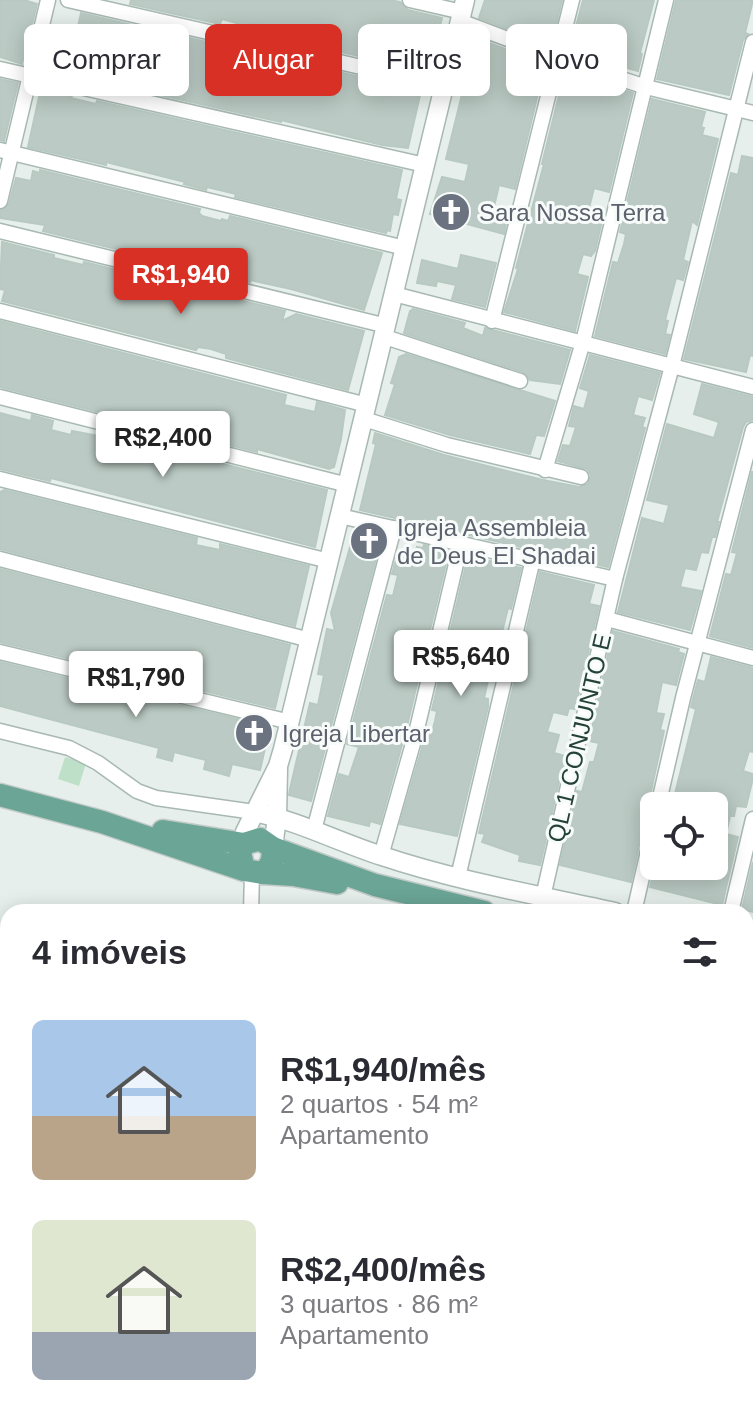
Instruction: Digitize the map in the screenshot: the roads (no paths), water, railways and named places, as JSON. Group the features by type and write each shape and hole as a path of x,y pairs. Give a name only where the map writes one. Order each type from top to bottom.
{"main road":[{"path":"0,795 102,822 253,872 375,885 452,904"},
{"path":"102,822 244,844 260,839 273,848 375,885"},
{"path":"244,844 240,852 253,872"},
{"path":"253,872 272,862 273,848"},
{"path":"397,890 419,904"}],"street":[{"path":"42,24 48,0"},
{"path":"68,0 358,66"},
{"path":"410,0 462,11 506,33"},
{"path":"566,24 572,0"},
{"path":"545,470 583,342 666,0"},
{"name":"QL 1 CONJUNTO E","path":"543,897 615,579 753,42"},
{"path":"0,69 24,75"},
{"path":"627,81 753,113"},
{"path":"0,201 6,151 24,95"},
{"path":"119,96 425,165"},
{"path":"244,844 245,832 278,766 290,722 442,96"},
{"path":"492,321 548,96"},
{"path":"6,151 405,248"},
{"path":"0,231 386,332 520,381"},
{"path":"394,294 753,387"},
{"path":"0,311 366,412 447,445 581,477"},
{"path":"0,397 348,485"},
{"path":"661,792 753,430"},
{"path":"0,479 329,561"},
{"path":"340,516 615,579"},
{"path":"314,830 394,528"},
{"path":"381,856 416,733 461,543"},
{"path":"0,559 310,640"},
{"path":"458,877 533,559"},
{"path":"607,619 753,658"},
{"path":"0,652 290,722"},
{"path":"0,731 69,748 98,763 137,791 156,798 277,817 381,856 577,904"},
{"path":"273,848 278,766"},
{"path":"733,904 753,819"},
{"path":"251,904 253,872"},
{"path":"636,904 641,880"}],"place":[{"name":"Sara Nossa Terra","path":"451,212"},
{"name":"Igreja Assembleia de Deus El Shadai","path":"369,541"},
{"name":"Igreja Libertar","path":"254,733"}]}
